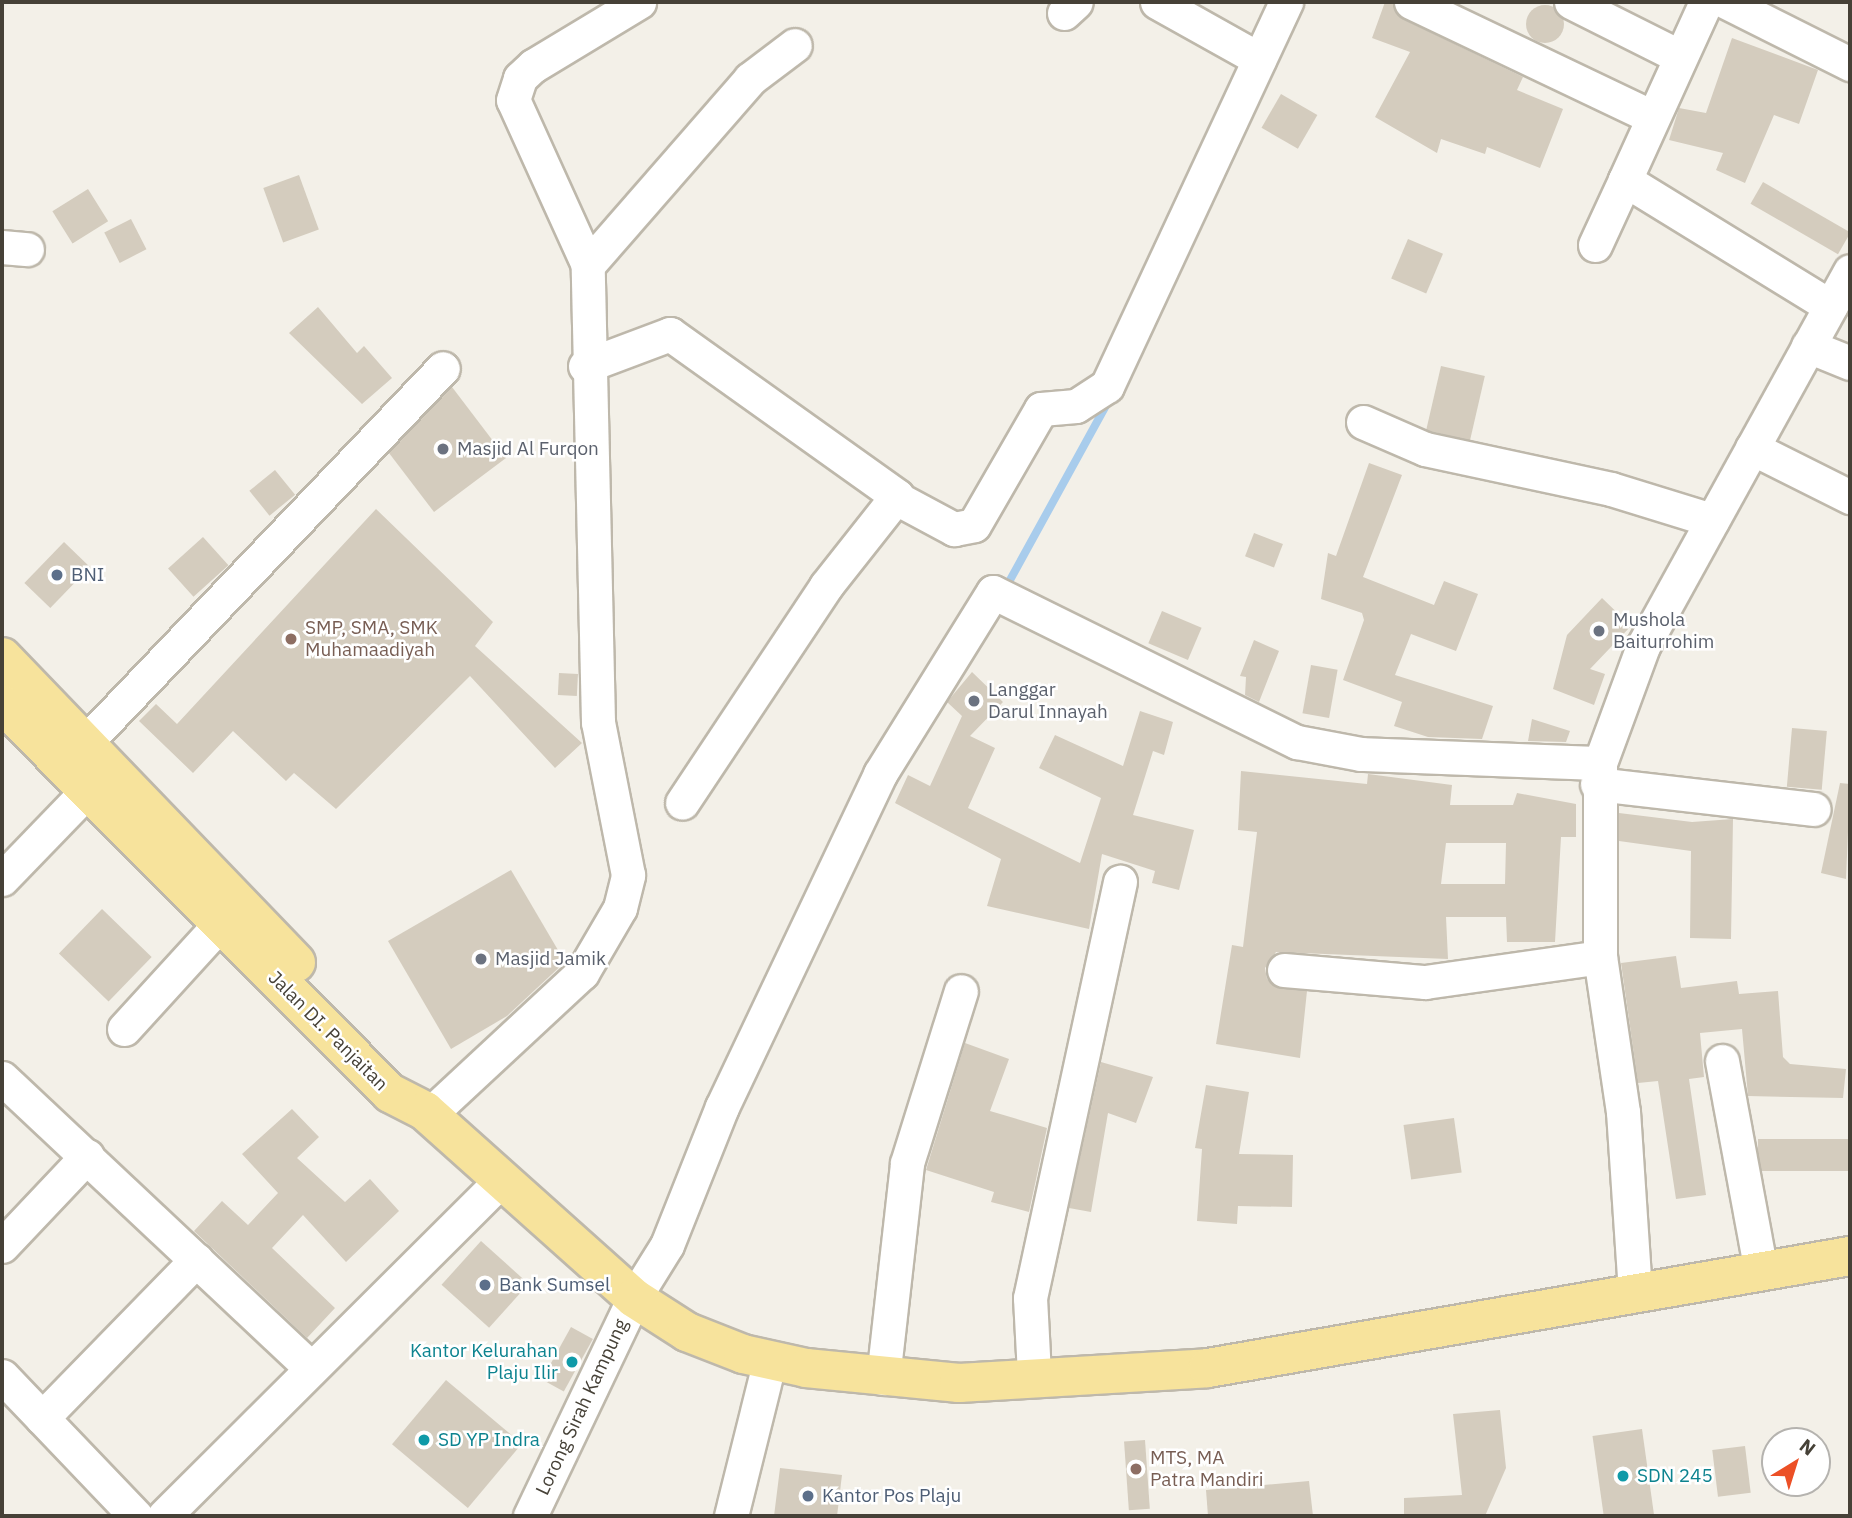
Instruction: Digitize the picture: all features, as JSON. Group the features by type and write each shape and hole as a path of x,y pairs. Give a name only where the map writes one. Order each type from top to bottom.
{"main road":[{"path":"2,657 405,1078 427,1113"},
{"name":"Jalan DI. Panjaitan","path":"2,704 390,1093 427,1113 499,1182 634,1298 688,1332 770,1359 883,1378 959,1383 1034,1374 1208,1367 1850,1256"}],"street":[{"path":"427,1113 582,973 620,908 628,875 598,722 596,470 585,366 587,265 513,100 520,78 600,13 639,2"},
{"path":"1157,2 1259,59"},
{"path":"585,366 670,334 898,499 954,529 974,525 1041,410 1076,405 1107,386 1286,2"},
{"path":"1410,2 1652,117"},
{"path":"1572,2 1679,56"},
{"path":"1595,245 1679,56 1706,2"},
{"path":"1726,2 1850,64"},
{"path":"587,265 750,79 795,44"},
{"path":"1625,180 1830,306"},
{"path":"1635,1292 1623,1112 1600,957 1599,773 1643,646 1850,271"},
{"path":"1808,346 1850,363"},
{"path":"86,743 443,368"},
{"path":"1363,422 1425,449 1611,489 1712,520"},
{"path":"1752,448 1850,497"},
{"path":"682,803 826,586 898,499"},
{"name":"Lorong Sirah Kampung","path":"530,1516 634,1298 667,1245 754,1035 880,774 993,592 1297,742 1361,754 1599,773"},
{"path":"1599,773 1814,809"},
{"path":"2,879 88,790"},
{"path":"1034,1374 1030,1298 1120,882"},
{"path":"124,1029 220,924"},
{"path":"1284,970 1425,982 1600,957"},
{"path":"883,1378 907,1163 961,991"},
{"path":"1722,1061 1761,1270"},
{"path":"2,1078 311,1368"},
{"path":"2,1246 87,1156"},
{"path":"164,1516 499,1182"},
{"path":"42,1418 197,1260"},
{"path":"731,1516 770,1359"},
{"path":"2,1376 136,1516"}],"building":[{"path":"1385,2 1392,2 1403,19 1523,77 1517,90 1563,109 1540,168 1487,147 1485,154 1441,139 1437,153 1375,117 1410,52 1372,38"},
{"path":"1545,5 1558,11 1564,24 1558,37 1545,43 1532,37 1526,24 1532,11"},
{"path":"1732,38 1818,70 1799,124 1774,115 1745,183 1716,170 1723,153 1669,140 1679,108 1706,113"},
{"path":"1281,94 1317,115 1298,149 1262,128"},
{"path":"299,175 319,230 283,242 263,188"},
{"path":"1763,182 1850,232 1838,254 1750,204"},
{"path":"88,189 108,221 73,243 52,211"},
{"path":"131,219 146,249 120,263 104,233"},
{"path":"1408,239 1443,254 1426,293 1391,279"},
{"path":"318,307 357,353 364,346 392,378 362,404 289,333"},
{"path":"1441,366 1485,376 1470,440 1426,430"},
{"name":"Masjid Al Furqon","path":"452,387 506,458 434,512 389,453"},
{"path":"1369,463 1402,475 1363,577 1434,605 1444,581 1478,594 1456,651 1411,634 1395,675 1493,706 1482,739 1428,737 1394,726 1402,702 1343,680 1364,620 1362,613 1321,599 1328,553 1336,556"},
{"path":"275,470 295,495 269,516 249,491"},
{"path":"376,509 493,622 475,646 582,743 555,768 470,676 336,809 294,773 286,781 233,731 193,773 139,721 156,704 177,724"},
{"path":"1254,533 1283,544 1274,567 1245,556"},
{"path":"203,537 228,565 193,597 168,568"},
{"name":"BNI","path":"64,542 90,567 50,608 24,583"},
{"path":"1602,598 1631,626 1590,669 1605,674 1594,705 1553,689 1567,635"},
{"path":"1162,611 1202,628 1188,660 1148,643"},
{"path":"1254,640 1279,651 1259,702 1245,695 1246,677 1240,676"},
{"path":"1311,665 1338,670 1329,718 1302,713"},
{"path":"972,672 1003,702 970,736 995,748 968,808 1080,863 1101,798 1039,768 1055,735 1123,766 1140,711 1173,722 1164,755 1153,751 1133,815 1194,830 1179,890 1152,883 1155,871 1102,854 1089,929 987,906 1001,859 895,803 908,775 930,786 962,716 947,702"},
{"path":"559,673 578,674 577,696 558,695"},
{"path":"1532,719 1570,731 1566,742 1528,741"},
{"path":"1792,728 1827,731 1822,790 1787,787"},
{"path":"1241,771 1367,784 1368,774 1452,785 1450,805 1513,805 1517,793 1576,804 1576,837 1561,837 1555,942 1507,942 1506,917 1446,917 1448,959 1276,952 1265,968 1267,979 1282,989 1307,991 1300,1058 1216,1044 1232,945 1243,947 1257,832 1238,830","holes":["1446,843 1506,843 1505,884 1441,884"]},
{"path":"1840,783 1850,784 1846,879 1821,873"},
{"path":"1619,813 1692,822 1733,819 1731,939 1690,938 1691,851 1619,841"},
{"name":"Masjid Jamik","path":"511,870 565,962 507,1016 451,1049 388,941"},
{"path":"102,909 152,957 109,1002 59,954"},
{"path":"1676,956 1681,988 1737,981 1739,994 1778,991 1783,1057 1790,1064 1846,1069 1843,1098 1748,1096 1742,1029 1700,1033 1704,1077 1689,1079 1706,1195 1676,1199 1658,1081 1638,1083 1621,963"},
{"path":"965,1043 1009,1059 990,1111 1047,1128 1029,1212 991,1202 994,1192 926,1170"},
{"path":"1101,1062 1153,1077 1136,1123 1108,1113 1091,1212 1069,1208"},
{"path":"1206,1085 1249,1092 1239,1154 1293,1155 1292,1207 1238,1206 1237,1224 1197,1221 1202,1149 1195,1148"},
{"path":"292,1109 319,1137 297,1158 345,1202 370,1179 399,1211 346,1262 303,1215 272,1248 335,1308 307,1338 194,1231 222,1201 248,1225 278,1193 242,1154"},
{"path":"1454,1118 1462,1172 1411,1180 1403,1125"},
{"path":"1758,1139 1850,1139 1850,1171 1758,1171"},
{"name":"Bank Sumsel","path":"481,1241 529,1284 489,1328 442,1285"},
{"name":"Kantor Kelurahan Plaju Ilir","path":"571,1327 593,1339 564,1392 542,1379"},
{"name":"SD YP Indra","path":"446,1380 522,1444 468,1508 392,1444"},
{"path":"1500,1410 1506,1468 1485,1516 1404,1516 1404,1498 1462,1495 1453,1414"},
{"name":"SDN 245","path":"1642,1429 1654,1516 1604,1516 1592,1436"},
{"path":"1145,1440 1150,1509 1129,1510 1124,1441"},
{"path":"1745,1446 1751,1493 1718,1497 1712,1450"},
{"name":"Kantor Pos Plaju","path":"780,1468 842,1475 837,1516 774,1516"},
{"path":"1309,1481 1313,1516 1208,1516 1206,1490"}],"waterway":[{"path":"1004,591 1109,400"}],"place":[{"name":"Masjid Al Furqon","path":"443,449"},
{"name":"BNI","path":"57,575"},
{"name":"Mushola Baiturrohim","path":"1599,631"},
{"name":"SMP, SMA, SMK Muhamaadiyah","path":"291,639"},
{"name":"Langgar Darul Innayah","path":"974,701"},
{"name":"Masjid Jamik","path":"481,959"},
{"name":"Bank Sumsel","path":"485,1285"},
{"name":"Kantor Kelurahan Plaju Ilir","path":"572,1362"},
{"name":"SD YP Indra","path":"424,1440"},
{"name":"MTS, MA Patra Mandiri","path":"1136,1469"},
{"name":"SDN 245","path":"1623,1476"},
{"name":"Kantor Pos Plaju","path":"808,1496"}]}
